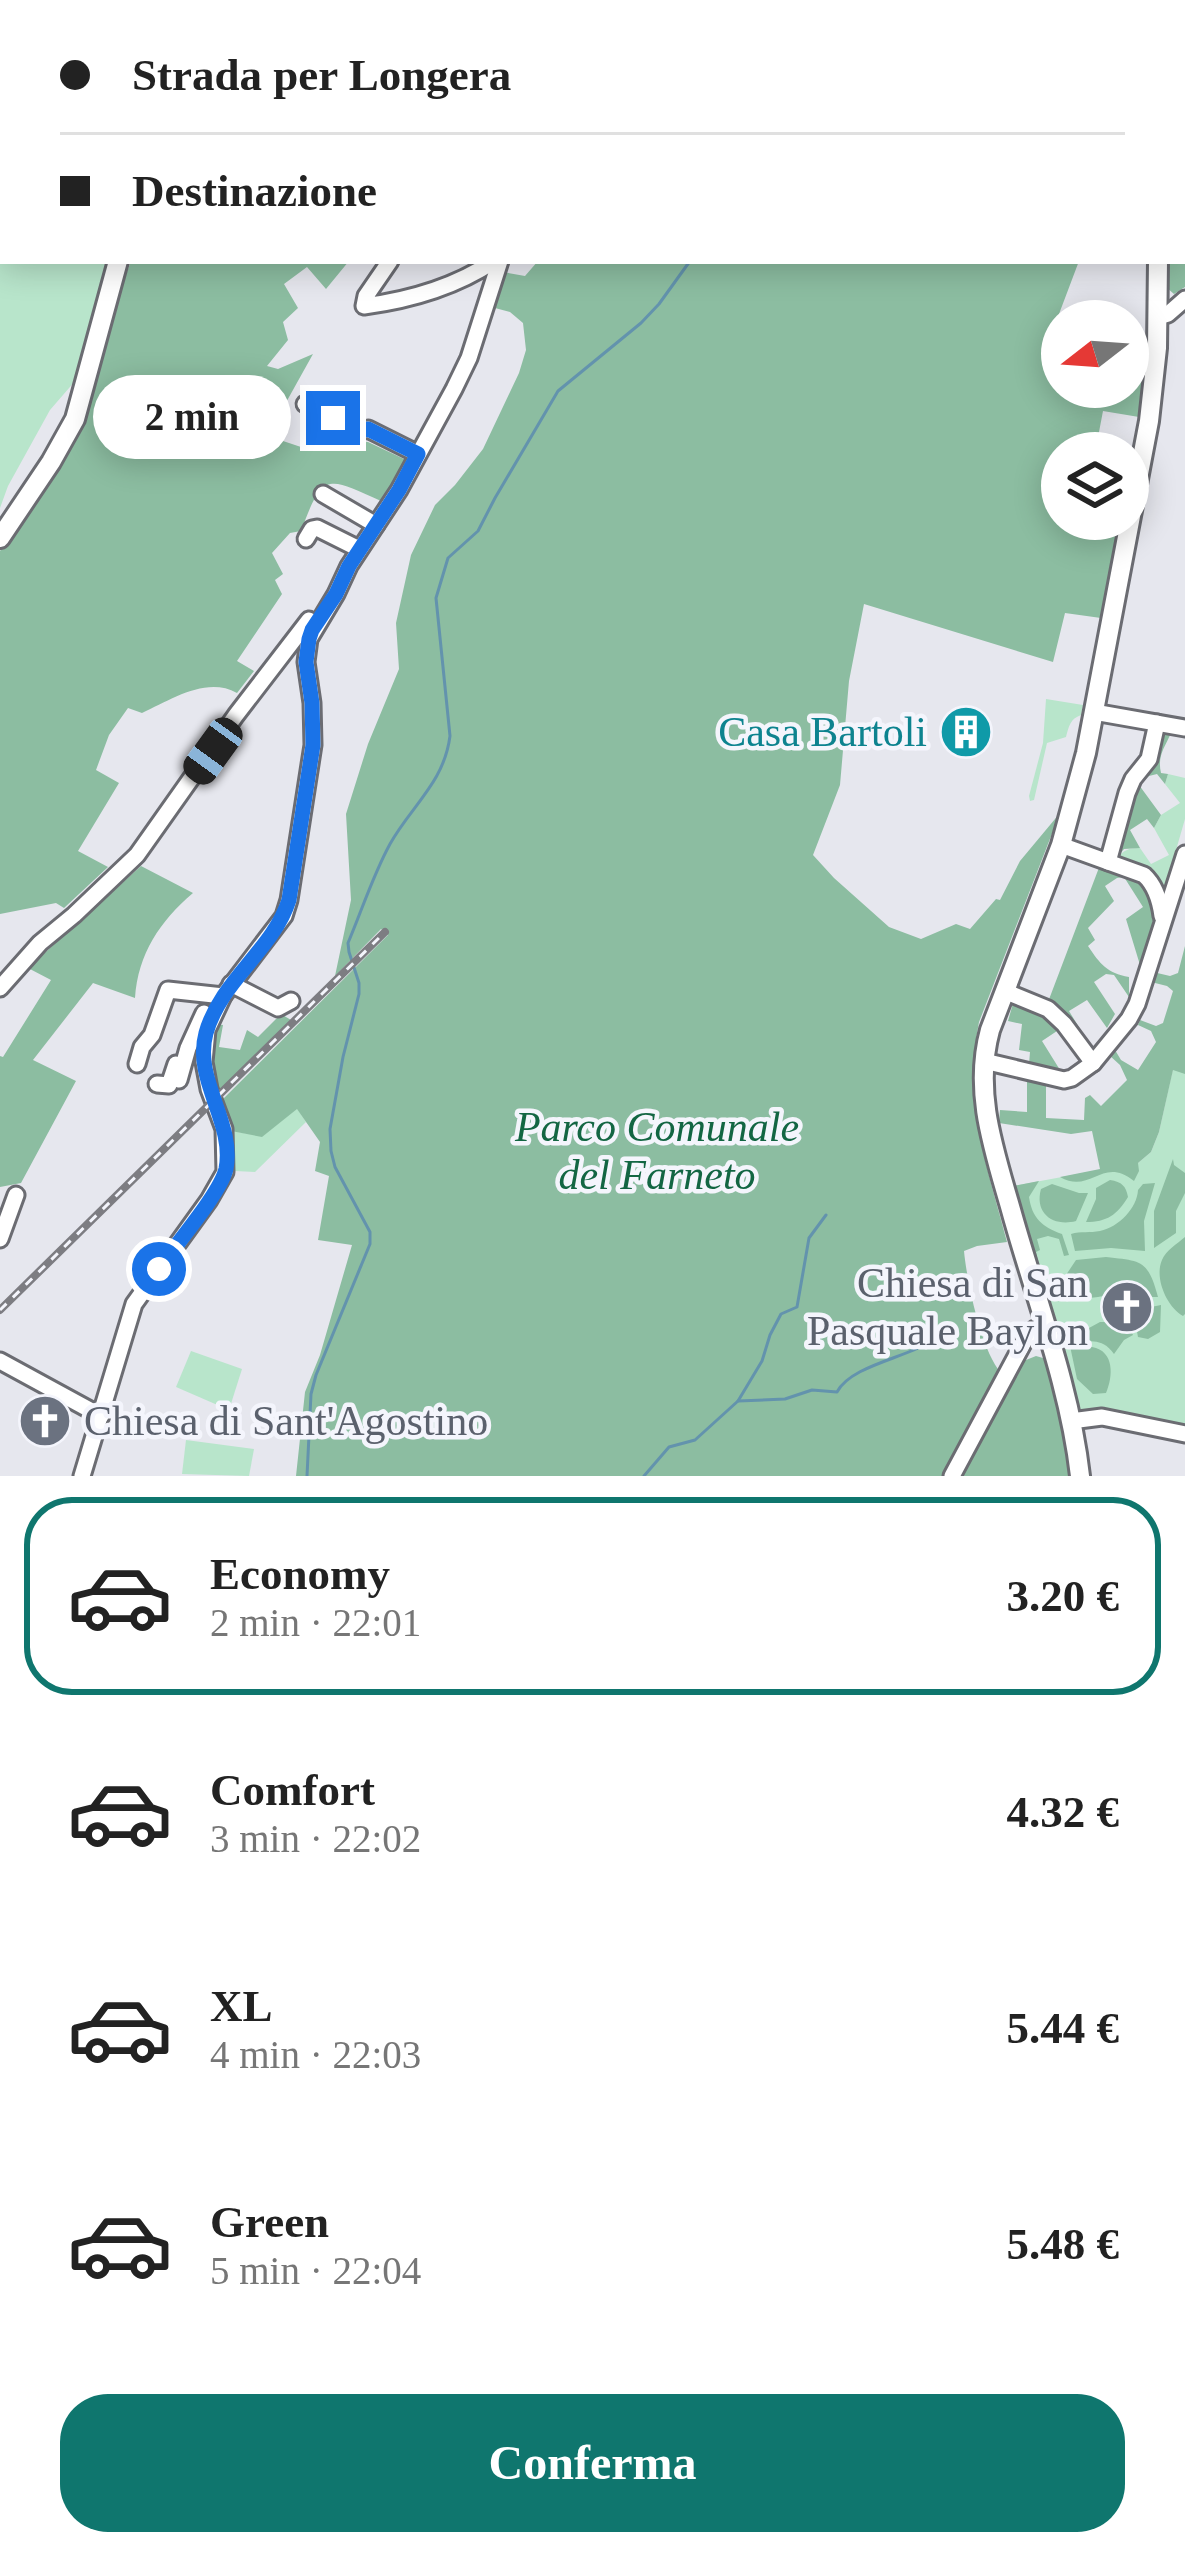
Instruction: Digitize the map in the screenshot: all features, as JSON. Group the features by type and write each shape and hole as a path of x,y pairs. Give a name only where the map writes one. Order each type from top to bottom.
{"main road":[{"path":"0,538 74,419 117,264"},
{"path":"1080,1476 1071,1420 986,1117 984,1061 989,1030 1061,844 1094,712 1153,396 1159,264"}],"street":[{"path":"387,264 364,306 412,299 492,264"},
{"path":"0,988 40,943 136,855 342,578 418,454 469,358 496,264"},
{"path":"1158,317 1185,299"},
{"path":"305,404 418,454"},
{"path":"323,494 376,524"},
{"path":"305,539 317,528 359,549"},
{"path":"179,1079 206,1011 284,916 313,745 306,662 309,639 342,578"},
{"path":"1094,712 1185,728"},
{"path":"1108,862 1127,794 1149,758 1157,723"},
{"path":"1061,844 1144,875 1160,901 1163,919"},
{"path":"984,1061 1064,1080 1093,1063 1137,1004 1185,854"},
{"path":"137,1064 168,991 224,992 278,1008 291,1001"},
{"path":"1004,991 1048,1009 1093,1063"},
{"path":"82,1476 134,1304 225,1172 224,1129 209,1089 203,1049 224,992"},
{"path":"157,1084 169,1085 179,1056 188,1048"},
{"path":"0,1239 16,1195"},
{"path":"952,1476 1014,1361 1046,1334"},
{"path":"0,1361 101,1416"},
{"path":"1071,1420 1102,1417 1185,1434"}],"green space":[{"path":"0,264 105,264 76,380 50,410 0,508"},
{"path":"130,264 347,264 326,289 307,267 284,284 298,308 283,322 288,340 267,366 278,369 313,354 274,424 274,438 301,447 314,428 368,442 406,460 381,501 337,484 321,489 301,531 290,533 272,553 283,574 275,580 282,594 237,661 254,671 237,693 201,688 142,713 128,708 109,735 96,770 119,783 78,851 108,867 64,908 56,903 0,914 0,551 84,422 105,331"},
{"name":"Parco Comunale del Farneto","path":"535,264 1078,264 1064,300 1041,300 1041,408 1140,408 1139,417 1103,411 1099,432 1041,432 1041,540 1116,540 1101,618 1065,613 1053,662 864,604 849,681 840,785 813,855 889,927 921,939 956,924 970,929 1000,900 1020,861 1060,813 979,1022 976,1107 1007,1242 964,1251 981,1332 1001,1373 943,1476 296,1476 305,1392 352,1245 318,1240 329,1176 315,1171 320,1142 297,1109 262,1137 231,1131 220,1102 388,935 381,929 335,976 351,900 346,814 399,669 396,623 411,555 435,505 483,449 526,350 523,323 495,308 503,272 525,276"},
{"path":"1165,264 1185,264 1185,287 1174,294 1166,287"},
{"path":"1046,699 1083,705 1066,737 1047,743 1030,801 1043,743"},
{"path":"1162,732 1171,733 1160,762 1161,773 1168,774 1165,784 1157,774 1139,785 1161,815 1154,828 1147,819 1130,830 1140,848 1124,849 1116,859 1136,787 1155,764"},
{"path":"1168,774 1185,778 1185,819 1163,895 1144,867 1116,859 1136,848 1151,864 1169,855 1154,828 1161,815 1180,803 1165,784"},
{"path":"1100,865 1146,885 1154,906 1140,965 1126,919 1143,907 1124,877 1105,886 1114,901 1088,928 1095,940 1088,946 1105,967 1129,977 1129,997 1114,975 1106,974 1094,982 1115,1014 1107,1028 1087,1000 1069,1011 1091,1047 1048,1002"},
{"path":"141,866 193,893 153,940 135,998 93,983 33,1060 76,1081 21,1183 0,1187 0,1056 51,980 28,968"},
{"path":"1185,946 1185,1074 1173,1070 1151,1152 1138,1163 1134,1181 1113,1172 1080,1182 1060,1177 1100,1169 1092,1131 1071,1134 999,1123 1000,1110 1027,1112 1027,1077 1046,1082 1046,1118 1084,1120 1085,1098 1090,1095 1101,1106 1127,1080 1109,1055 1115,1050 1121,1060 1138,1070 1156,1042 1151,1031 1138,1025 1140,1020 1156,1026 1163,1023 1173,991 1151,982 1153,972 1178,973"},
{"path":"1014,1000 1042,1012 1060,1029 1042,1041 1060,1070 1029,1064 1030,1052 1019,1050 1022,1024 1008,1021"},
{"path":"281,1014 291,1020 217,1093 210,1061 213,1024 223,1025 219,1047 240,1050 247,1030 258,1037"},
{"path":"1185,1015 1185,1428 1131,1414 1075,1410 1013,1186 1138,1163 1151,1152"},
{"path":"297,1108 306,1122 255,1172 235,1171 231,1131 262,1136"},
{"path":"1173,1159 1185,1173 1185,1193 1176,1211 1176,1233 1154,1248 1154,1211"},
{"path":"1110,1180 1123,1185 1128,1197 1111,1216 1086,1222 1096,1188"},
{"path":"1039,1181 1029,1197 1035,1216 1062,1234 1069,1255 1064,1256 1059,1239 1048,1236 1037,1239 1040,1250 1034,1262 1013,1186"},
{"path":"1155,1183 1144,1221 1145,1251 1075,1251 1071,1234 1114,1225 1131,1210 1143,1184"},
{"path":"1052,1184 1088,1193 1076,1221 1053,1220 1043,1212 1041,1189"},
{"path":"1185,1237 1183,1316 1167,1299 1160,1267 1169,1250"},
{"path":"1106,1257 1142,1265 1158,1297 1131,1286 1069,1301 1056,1290 1076,1260"},
{"path":"1161,1305 1160,1332 1148,1339 1138,1337 1135,1321"},
{"path":"1100,1322 1128,1322 1133,1335 1114,1354 1099,1342 1070,1338 1072,1325 1089,1328"},
{"path":"1070,1346 1092,1347 1105,1354 1111,1372 1106,1393 1093,1394 1077,1379"},
{"path":"191,1351 242,1369 229,1410 176,1387"},
{"path":"1036,1356 1047,1364 1062,1414 1072,1476 959,1476 1021,1362"},
{"path":"186,1440 254,1449 249,1476 182,1474"}],"waterway":[{"path":"307,1476 316,1375 370,1244 370,1232 331,1151 330,1129 359,994 348,943 384,856 447,753 450,736 436,598 448,558 478,531 558,391 641,323 688,264"},
{"path":"738,1401 762,1361 781,1314 797,1307 809,1238 826,1215"},
{"path":"644,1476 669,1447 695,1440 738,1401 785,1399 812,1390 837,1392 861,1371 918,1348"}],"railway":[{"path":"0,1310 385,932"}],"place":[{"name":"Casa Bartoli","path":"966,732"},
{"name":"Chiesa di San Pasquale Baylon","path":"1127,1307"},
{"name":"Chiesa di Sant'Agostino","path":"45,1421"}],"route":[{"path":"159,1269 225,1172 224,1129 209,1089 203,1049 223,996 284,916 289,900 313,745 306,662 309,639 418,454 333,418"}]}
